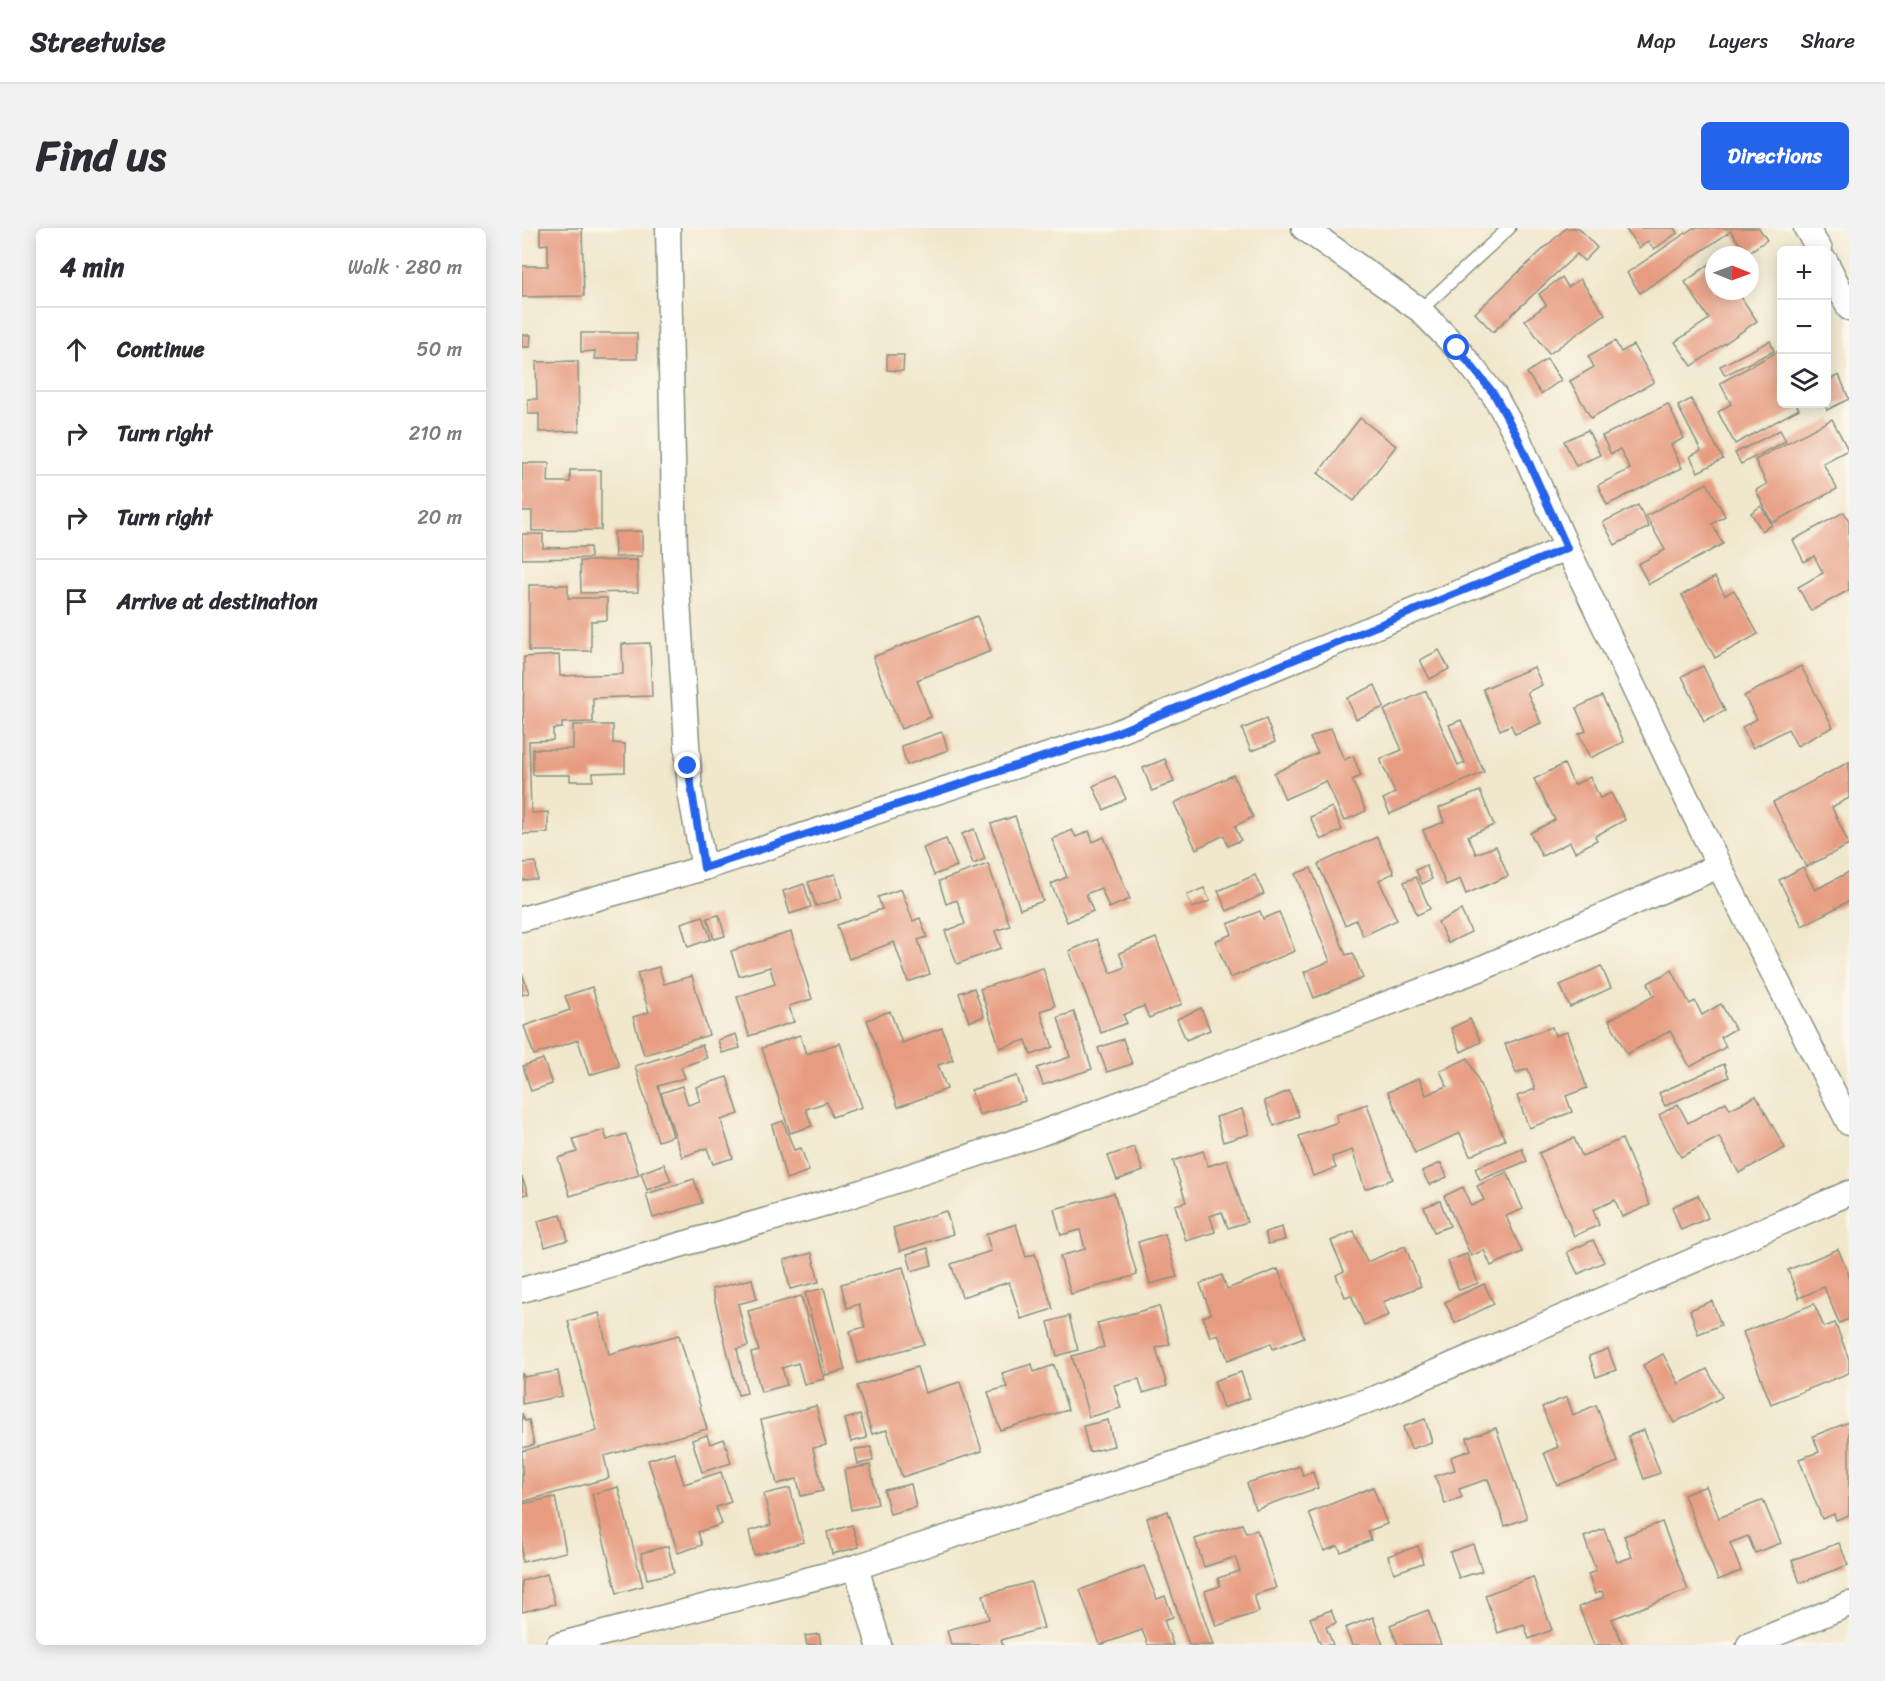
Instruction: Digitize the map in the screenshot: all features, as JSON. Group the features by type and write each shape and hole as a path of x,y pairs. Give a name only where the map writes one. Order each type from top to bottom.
{"street":[{"path":"668,228 675,553 690,792 704,868"},
{"path":"1304,228 1420,310 1457,348 1494,394 1517,436 1567,548 1719,866 1849,1123"},
{"path":"1806,228 1817,246"},
{"path":"1831,270 1849,308"},
{"path":"522,920 704,868 1113,734 1567,548"},
{"path":"522,1290 837,1200 1039,1134 1482,969 1719,866"},
{"path":"558,1645 856,1567 1376,1398 1849,1193"},
{"path":"856,1567 879,1645"},
{"path":"1749,1645 1849,1604"}],"lane":[{"path":"1420,310 1509,228"}],"building":[{"path":"540,228 582,228 584,296 522,297 522,266 548,266 548,244 540,245"},
{"path":"1566,228 1579,228 1597,248 1584,261 1577,254 1493,332 1475,313"},
{"path":"1625,228 1674,228 1677,233 1654,249 1648,241 1639,248"},
{"path":"1693,228 1759,228 1767,240 1758,246 1741,246 1731,231 1709,246 1705,246 1705,249 1640,293 1627,273"},
{"path":"1705,268 1705,300 1743,300 1757,321 1692,366 1675,342 1709,319 1685,282"},
{"path":"1562,277 1568,287 1580,279 1605,314 1549,354 1525,320 1546,305 1539,294"},
{"path":"581,333 637,333 637,359 594,359 595,351 581,352"},
{"path":"522,335 531,335 530,347 522,347"},
{"path":"1615,341 1621,352 1633,345 1654,382 1591,418 1570,381 1594,367 1588,356"},
{"path":"1770,341 1774,351 1725,375 1720,366"},
{"path":"1777,352 1777,408 1799,409 1735,444 1718,412 1731,404 1720,383"},
{"path":"887,355 904,355 903,371 887,370"},
{"path":"1547,359 1561,380 1541,394 1527,373"},
{"path":"578,361 579,431 539,432 539,414 528,414 528,399 537,399 536,362"},
{"path":"1839,375 1849,399 1831,408 1831,379"},
{"path":"1691,399 1723,459 1698,472 1690,456 1701,451 1678,406"},
{"path":"1668,404 1684,438 1671,445 1682,468 1607,505 1598,485 1630,469 1620,449 1611,454 1602,436"},
{"path":"1360,418 1396,446 1354,501 1318,473"},
{"path":"1832,419 1848,450 1823,463 1837,489 1772,523 1756,490 1767,484 1755,460"},
{"path":"1588,430 1600,455 1576,466 1564,441"},
{"path":"1780,430 1786,441 1741,464 1735,453"},
{"path":"522,463 549,463 548,482 570,482 570,470 601,470 601,530 532,531 532,511 522,511"},
{"path":"1707,483 1725,516 1712,524 1723,544 1649,584 1638,564 1665,550 1646,516"},
{"path":"1638,505 1649,527 1615,545 1603,522"},
{"path":"1761,506 1772,525 1762,531 1751,513"},
{"path":"1844,512 1849,521 1849,590 1811,611 1798,587 1823,573 1814,556 1804,562 1793,540"},
{"path":"642,531 642,556 615,557 614,532"},
{"path":"522,534 543,534 543,548 590,547 591,558 522,559"},
{"path":"637,560 638,592 581,593 580,561"},
{"path":"1715,577 1725,595 1734,590 1758,634 1715,658 1682,595"},
{"path":"529,585 568,585 568,598 607,598 607,620 591,621 591,651 529,651"},
{"path":"977,616 991,651 917,680 931,717 901,729 873,657"},
{"path":"650,643 652,696 593,698 593,722 562,723 562,728 553,729 553,740 529,741 531,813 548,812 548,833 522,834 524,657 559,655 560,676 623,674 622,644"},
{"path":"1439,650 1449,669 1430,679 1420,660"},
{"path":"1703,666 1725,711 1704,721 1682,676"},
{"path":"1801,666 1833,727 1797,746 1788,729 1753,748 1742,727 1757,719 1744,696"},
{"path":"1534,667 1542,685 1527,692 1541,723 1515,734 1511,725 1500,730 1483,689"},
{"path":"1375,685 1384,707 1356,719 1347,698"},
{"path":"1426,691 1458,765 1465,763 1449,725 1461,720 1484,772 1390,814 1383,799 1395,793 1380,759 1402,750 1384,710"},
{"path":"1602,696 1624,742 1590,758 1579,734 1586,731 1576,708"},
{"path":"1266,719 1275,742 1251,751 1242,729"},
{"path":"573,725 613,725 613,743 625,744 625,772 593,773 593,781 570,781 570,775 533,775 533,749 573,749"},
{"path":"1331,728 1344,760 1353,756 1361,776 1352,780 1366,811 1344,821 1326,781 1285,799 1274,773 1318,753 1310,738"},
{"path":"942,732 948,750 907,765 901,746"},
{"path":"1165,759 1174,782 1152,791 1143,768"},
{"path":"1849,762 1849,798 1832,807 1849,845 1806,867 1773,802"},
{"path":"1564,764 1574,785 1590,777 1600,798 1611,793 1625,820 1595,836 1597,840 1575,852 1570,842 1542,856 1530,833 1555,820 1534,779"},
{"path":"1233,775 1253,817 1235,826 1241,840 1228,846 1224,835 1196,849 1174,803"},
{"path":"1115,776 1126,799 1104,810 1093,786"},
{"path":"1480,791 1494,825 1468,836 1476,854 1496,846 1508,876 1466,894 1460,879 1446,885 1423,830 1444,822 1439,808"},
{"path":"1332,807 1342,830 1321,840 1310,817"},
{"path":"1015,816 1043,901 1020,909 991,824"},
{"path":"974,829 985,859 973,864 962,834"},
{"path":"1072,830 1076,837 1089,831 1093,842 1104,837 1130,899 1109,908 1101,888 1086,894 1093,911 1067,922 1051,884 1067,877 1052,839"},
{"path":"1377,837 1394,873 1379,880 1397,920 1363,936 1356,920 1345,925 1318,864"},
{"path":"946,839 957,866 934,875 923,848"},
{"path":"536,862 537,879 522,880 522,863"},
{"path":"988,864 1010,926 995,931 1001,948 957,964 945,931 965,924 957,900 946,904 939,881"},
{"path":"1426,865 1432,879 1422,884 1416,870"},
{"path":"1803,867 1815,890 1849,872 1849,901 1802,926 1779,880"},
{"path":"1311,868 1346,955 1353,953 1363,978 1314,998 1304,972 1330,961 1295,874"},
{"path":"835,874 842,898 816,906 808,882"},
{"path":"1255,875 1264,894 1227,911 1218,891"},
{"path":"1416,877 1430,909 1417,915 1404,882"},
{"path":"804,884 811,907 790,914 783,891"},
{"path":"1204,888 1210,901 1192,908 1187,895"},
{"path":"901,889 913,921 920,918 927,937 918,940 930,974 908,982 894,942 849,959 837,925 882,909 878,897"},
{"path":"1461,910 1471,932 1448,943 1438,922"},
{"path":"1260,911 1263,919 1279,912 1295,951 1230,978 1215,941 1232,934 1228,924"},
{"path":"719,915 725,936 714,939 707,918"},
{"path":"703,916 711,939 688,947 681,923"},
{"path":"791,932 812,999 789,1006 794,1022 749,1036 737,997 775,984 770,967 739,976 731,951"},
{"path":"1156,938 1182,1004 1149,1018 1144,1006 1123,1015 1127,1023 1101,1033 1069,951 1097,939 1111,973 1125,967 1119,953"},
{"path":"1601,966 1611,988 1570,1007 1560,985"},
{"path":"659,967 664,984 692,976 709,1035 644,1055 633,1017 649,1012 637,973"},
{"path":"1043,968 1055,1006 1040,1011 1053,1047 1031,1055 1026,1040 1000,1048 980,989"},
{"path":"1672,970 1690,1004 1695,1001 1702,1015 1721,1004 1735,1029 1721,1037 1726,1047 1690,1067 1670,1031 1627,1054 1609,1020 1654,996 1648,983"},
{"path":"522,973 529,993 522,995"},
{"path":"592,987 619,1066 589,1075 578,1040 534,1055 524,1026 570,1010 565,996"},
{"path":"974,988 984,1016 969,1022 959,993"},
{"path":"1201,1008 1210,1030 1186,1040 1177,1019"},
{"path":"890,1011 902,1043 942,1028 953,1060 938,1065 947,1089 898,1107 867,1020"},
{"path":"1074,1012 1092,1069 1043,1085 1037,1068 1070,1057 1058,1017"},
{"path":"1470,1019 1481,1042 1461,1052 1451,1028"},
{"path":"1552,1027 1555,1036 1567,1032 1587,1088 1566,1096 1572,1112 1529,1128 1517,1096 1535,1089 1528,1069 1516,1073 1505,1044"},
{"path":"736,1034 740,1048 722,1053 718,1040"},
{"path":"800,1035 806,1054 840,1043 862,1107 832,1117 827,1102 806,1109 812,1126 790,1133 762,1048"},
{"path":"1123,1039 1132,1064 1107,1072 1098,1048"},
{"path":"702,1045 707,1058 681,1067 685,1078 658,1086 673,1136 658,1141 635,1066"},
{"path":"1468,1058 1505,1140 1470,1156 1460,1133 1415,1153 1388,1092 1419,1078 1426,1095 1447,1086 1440,1071"},
{"path":"543,1059 552,1084 531,1091 523,1066"},
{"path":"1724,1064 1729,1077 1665,1106 1659,1093"},
{"path":"1017,1076 1025,1101 979,1115 971,1090"},
{"path":"727,1077 739,1114 721,1120 733,1158 713,1164 707,1148 682,1157 661,1093 682,1086 688,1105 700,1101 696,1087"},
{"path":"1289,1091 1299,1116 1274,1126 1264,1101"},
{"path":"1756,1096 1785,1148 1739,1173 1719,1137 1681,1157 1659,1115 1678,1104 1688,1123 1726,1102 1730,1109"},
{"path":"1367,1104 1393,1179 1365,1189 1352,1150 1332,1157 1336,1168 1313,1176 1299,1136 1338,1122 1336,1115"},
{"path":"1242,1109 1249,1134 1223,1142 1216,1117"},
{"path":"783,1121 794,1150 801,1148 809,1171 786,1179 772,1125"},
{"path":"604,1130 607,1140 626,1134 639,1175 570,1196 558,1158 577,1152 573,1139"},
{"path":"1574,1138 1582,1156 1622,1139 1650,1205 1622,1217 1615,1200 1593,1210 1599,1225 1574,1236 1539,1153"},
{"path":"1134,1147 1143,1171 1117,1180 1108,1156"},
{"path":"1522,1149 1527,1161 1480,1180 1475,1168"},
{"path":"1203,1151 1208,1166 1227,1160 1247,1222 1228,1228 1222,1212 1210,1216 1215,1232 1186,1241 1175,1205 1186,1202 1173,1161"},
{"path":"1441,1163 1447,1177 1429,1185 1422,1171"},
{"path":"664,1164 671,1181 647,1190 641,1173"},
{"path":"1507,1172 1523,1209 1506,1216 1522,1252 1491,1266 1484,1250 1471,1256 1444,1196 1463,1187 1471,1206 1484,1200 1477,1186"},
{"path":"522,1177 528,1194 522,1195"},
{"path":"694,1179 702,1203 653,1218 646,1194"},
{"path":"1114,1193 1137,1275 1071,1294 1060,1256 1085,1249 1080,1230 1061,1235 1054,1209"},
{"path":"1698,1195 1708,1218 1681,1230 1672,1207"},
{"path":"1440,1201 1450,1226 1434,1232 1424,1207"},
{"path":"946,1211 953,1234 900,1251 893,1228"},
{"path":"561,1215 568,1240 545,1247 538,1221"},
{"path":"1016,1224 1026,1257 1035,1254 1053,1309 1021,1319 1009,1282 962,1297 951,1264 991,1251 986,1234"},
{"path":"1282,1227 1285,1240 1268,1244 1265,1232"},
{"path":"1354,1231 1367,1262 1405,1246 1421,1286 1383,1302 1389,1315 1364,1325 1351,1295 1345,1297 1336,1275 1344,1271 1331,1241"},
{"path":"1165,1234 1177,1277 1150,1284 1138,1242"},
{"path":"1593,1240 1604,1262 1578,1274 1567,1252"},
{"path":"928,1248 932,1265 912,1271 907,1254"},
{"path":"1838,1249 1849,1275 1849,1319 1839,1323 1824,1287 1799,1298 1788,1270"},
{"path":"812,1253 819,1282 790,1289 784,1260"},
{"path":"1467,1254 1478,1283 1459,1290 1448,1261"},
{"path":"903,1267 924,1344 858,1363 850,1331 865,1327 859,1304 847,1308 841,1284"},
{"path":"1278,1269 1304,1337 1273,1349 1271,1343 1228,1360 1218,1334 1210,1337 1203,1317 1211,1314 1200,1284 1222,1275 1227,1289"},
{"path":"752,1279 757,1299 738,1304 748,1346 737,1349 747,1393 738,1395 712,1289"},
{"path":"1484,1284 1494,1304 1455,1323 1445,1302"},
{"path":"824,1288 845,1370 826,1375 805,1293"},
{"path":"801,1296 824,1379 804,1384 798,1363 782,1368 787,1385 761,1392 751,1353 759,1351 748,1311"},
{"path":"1712,1301 1721,1325 1698,1334 1690,1310"},
{"path":"1814,1304 1824,1327 1835,1323 1849,1359 1849,1373 1771,1404 1743,1332"},
{"path":"1159,1306 1170,1344 1156,1348 1167,1386 1143,1393 1139,1379 1114,1385 1121,1408 1089,1417 1072,1356 1104,1347 1097,1323"},
{"path":"599,1313 609,1354 679,1335 707,1429 604,1456 609,1478 522,1502 522,1451 597,1431 568,1321"},
{"path":"1069,1316 1078,1350 1057,1356 1048,1322"},
{"path":"1608,1349 1616,1370 1596,1377 1589,1356"},
{"path":"1663,1354 1679,1384 1707,1369 1722,1397 1674,1423 1643,1365"},
{"path":"1032,1364 1034,1372 1054,1365 1068,1410 1000,1430 988,1392 1007,1387 1002,1373"},
{"path":"917,1367 925,1393 960,1382 982,1451 902,1477 887,1430 872,1434 857,1386"},
{"path":"558,1371 562,1396 522,1404 522,1373 524,1377"},
{"path":"1241,1372 1250,1398 1223,1408 1214,1381"},
{"path":"1567,1397 1573,1415 1596,1405 1618,1462 1557,1485 1544,1453 1558,1447 1542,1407"},
{"path":"816,1406 826,1445 813,1448 823,1491 801,1496 797,1479 777,1484 761,1420"},
{"path":"522,1413 525,1421 529,1420 534,1445 522,1448"},
{"path":"860,1415 867,1438 851,1442 845,1419"},
{"path":"1425,1419 1432,1442 1411,1449 1403,1427"},
{"path":"1108,1420 1114,1446 1089,1452 1083,1426"},
{"path":"1849,1422 1849,1515 1836,1520 1834,1514 1822,1519 1799,1459 1819,1452 1813,1436"},
{"path":"1496,1428 1527,1518 1505,1526 1488,1479 1459,1489 1462,1497 1445,1504 1435,1476 1455,1470 1451,1457 1471,1450 1467,1438"},
{"path":"1644,1430 1660,1473 1644,1479 1628,1436"},
{"path":"707,1435 710,1444 724,1439 731,1463 702,1472 692,1440"},
{"path":"871,1447 873,1461 858,1464 855,1449"},
{"path":"674,1452 684,1484 721,1472 731,1502 716,1507 722,1524 698,1532 702,1545 678,1553 648,1460"},
{"path":"870,1465 878,1504 851,1510 844,1470"},
{"path":"1300,1466 1303,1476 1313,1472 1318,1488 1255,1509 1247,1483"},
{"path":"911,1484 916,1507 890,1514 884,1490"},
{"path":"1706,1486 1719,1518 1763,1500 1781,1543 1755,1553 1748,1536 1730,1543 1741,1571 1718,1580 1684,1495"},
{"path":"618,1487 643,1586 617,1593 592,1494"},
{"path":"1373,1487 1387,1524 1368,1531 1371,1540 1341,1552 1338,1546 1324,1551 1309,1513"},
{"path":"790,1488 804,1542 754,1555 749,1531 771,1525 764,1494"},
{"path":"555,1497 566,1552 522,1562 522,1504"},
{"path":"1168,1511 1213,1645 1189,1645 1154,1542 1147,1518"},
{"path":"1662,1522 1688,1590 1612,1619 1623,1645 1594,1645 1579,1607 1604,1597 1602,1591 1595,1594 1588,1574 1596,1571 1584,1537 1604,1529 1617,1562 1632,1557 1624,1536"},
{"path":"1242,1524 1246,1533 1257,1530 1276,1588 1254,1595 1259,1612 1216,1626 1205,1591 1220,1586 1218,1578 1240,1571 1235,1557 1204,1567 1195,1539"},
{"path":"852,1525 859,1547 832,1554 827,1532"},
{"path":"1839,1543 1848,1565 1800,1583 1792,1560"},
{"path":"1473,1544 1482,1571 1459,1578 1450,1552"},
{"path":"668,1546 674,1573 647,1579 641,1553"},
{"path":"1418,1546 1423,1563 1394,1573 1388,1556"},
{"path":"1144,1566 1157,1599 1165,1596 1173,1617 1164,1620 1173,1645 1148,1645 1142,1630 1100,1645 1080,1590"},
{"path":"547,1574 555,1604 522,1612 522,1581"},
{"path":"1533,1577 1552,1630 1529,1639 1524,1624 1498,1633 1485,1595"},
{"path":"1031,1582 1044,1628 1001,1640 1003,1645 951,1645 947,1630 989,1619 983,1595"},
{"path":"1331,1610 1336,1623 1326,1627 1333,1645 1321,1645 1310,1618"},
{"path":"1428,1610 1441,1645 1398,1645 1390,1625"},
{"path":"1373,1617 1383,1645 1352,1645 1345,1628"},
{"path":"819,1634 821,1645 807,1645 805,1636"}],"route":[{"path":"688,766 698,843 704,868 1113,734 1567,548 1517,436 1494,394 1457,348"}]}
